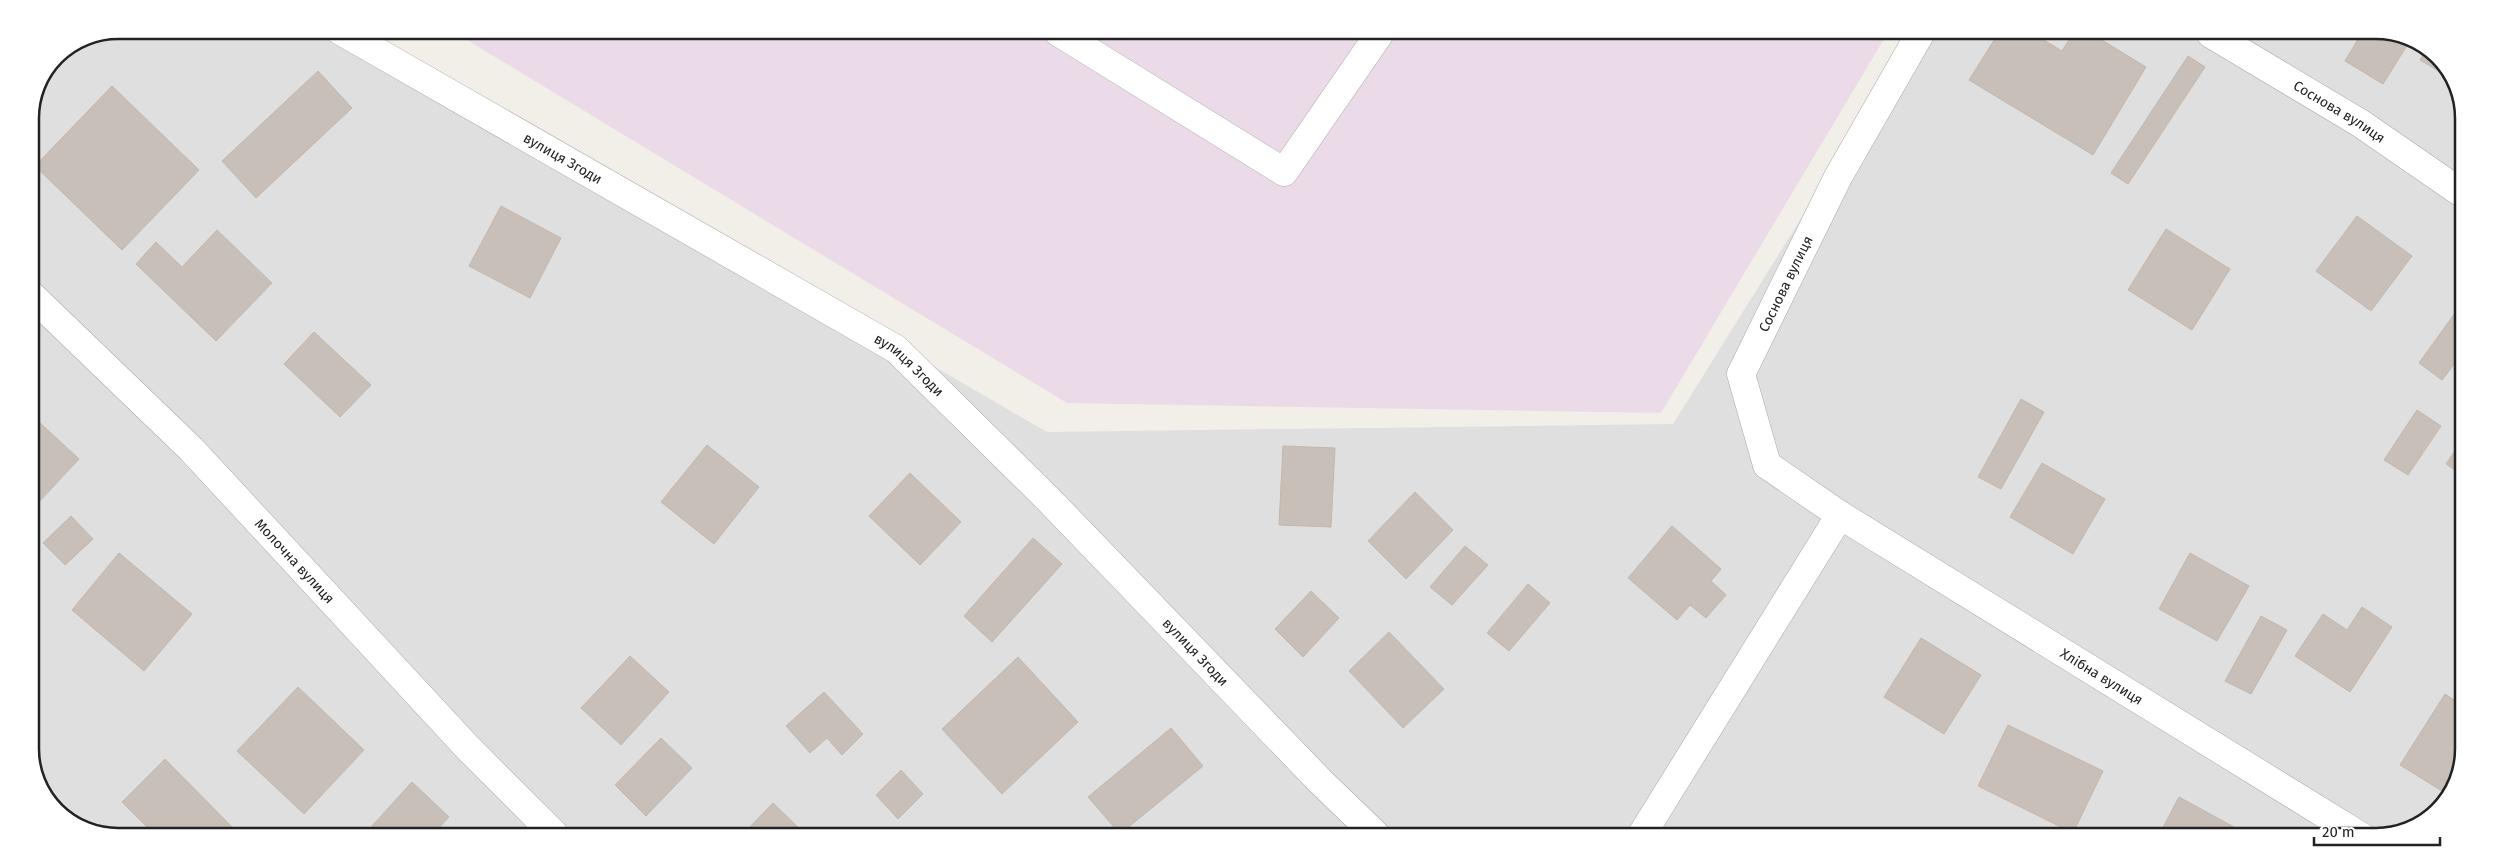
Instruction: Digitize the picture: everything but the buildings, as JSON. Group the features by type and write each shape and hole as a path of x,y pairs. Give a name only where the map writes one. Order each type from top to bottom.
{"street":[{"name":"вулиця Згоди","path":"356,39 896,349 1050,502 1320,781 1369,828"},
{"path":"1069,39 1284,172 1375,39"},
{"name":"Соснова вулиця","path":"1840,515 1767,465 1741,374 1838,177 1917,39"},
{"name":"Соснова вулиця","path":"2219,39 2360,123 2455,188"},
{"name":"Молочна вулиця","path":"39,303 191,449 468,748 548,828"},
{"path":"1646,828 1840,515"},
{"name":"Хлібна вулиця","path":"1840,515 2347,828"}],"shaded area":[{"path":"371,39 1047,432 1673,424 1913,39 2387,39 2411,47 2420,52 2439,70 2451,92 2455,113 2455,760 2447,784 2439,797 2420,815 2402,824 2387,828 107,828 78,818 62,805 49,789 40,765 40,102 52,74 62,62 74,52 102,40"},
{"path":"465,39 1884,39 1661,413 1067,403"}]}
